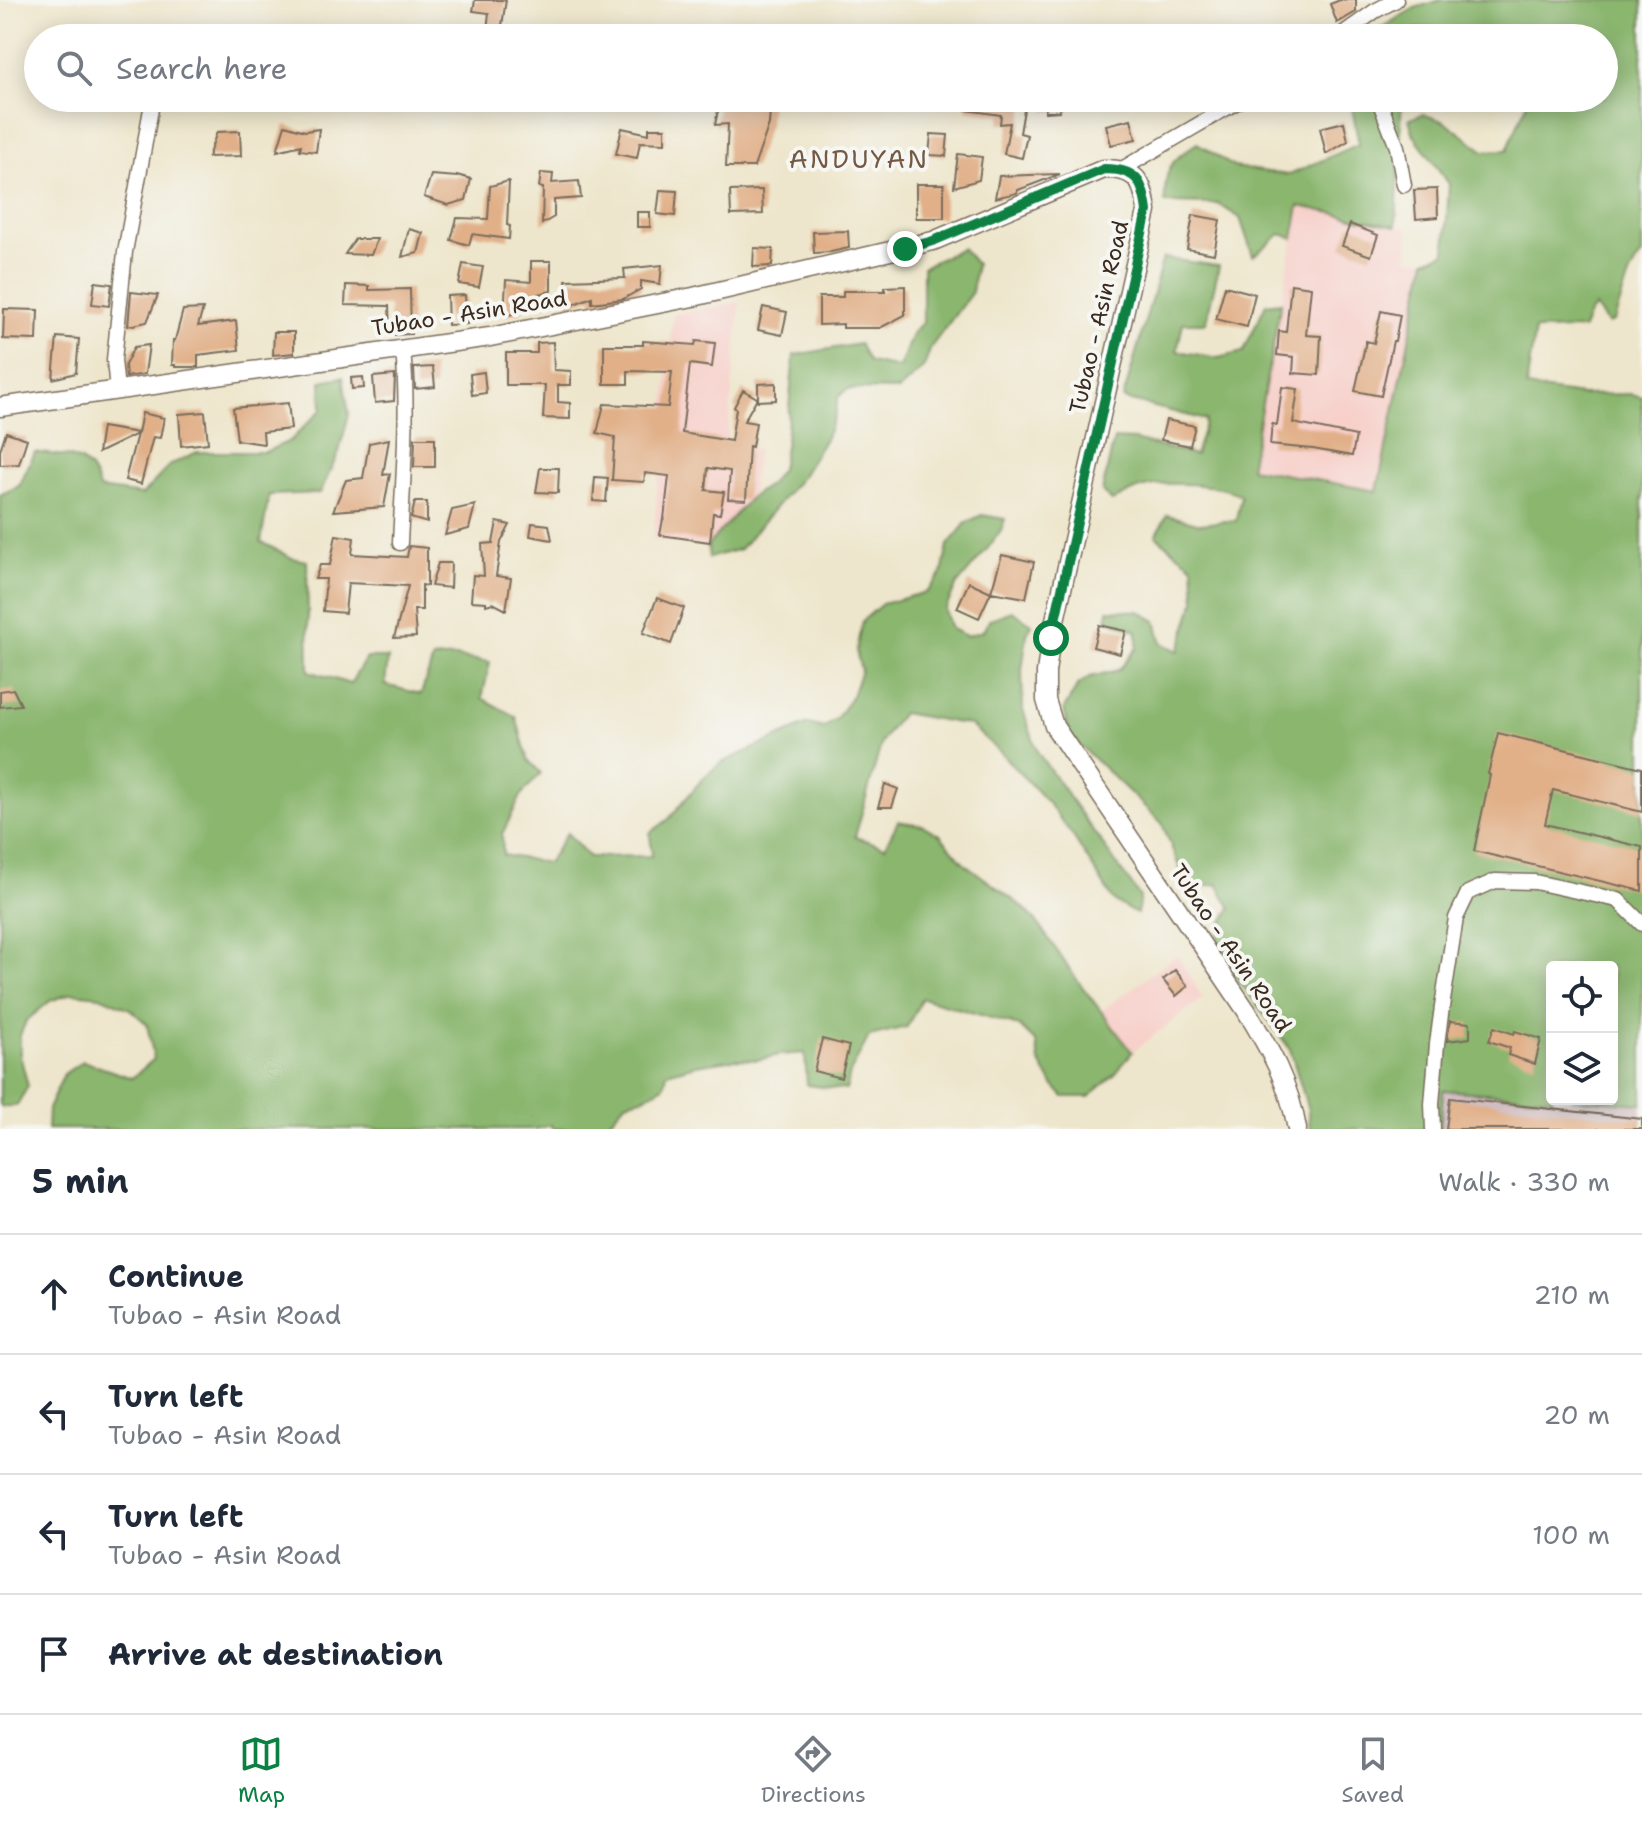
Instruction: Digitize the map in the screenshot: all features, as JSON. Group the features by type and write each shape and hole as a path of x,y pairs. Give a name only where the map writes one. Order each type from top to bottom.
{"main road":[{"name":"Tubao - Asin Road","path":"0,407 490,337 693,297 933,241 1104,169 1122,169 1135,176 1144,191 1147,211 1051,638 1046,700 1054,726 1272,1053 1293,1106 1297,1129"}],"street":[{"path":"1357,24 1396,0"},
{"path":"117,390 114,360 125,252 150,112"},
{"path":"1122,169 1222,112"},
{"path":"1383,112 1397,147 1404,185"},
{"path":"400,543 406,405 403,349"},
{"path":"1433,1129 1432,1104 1442,1007 1456,918 1468,893 1495,881 1535,882 1618,900 1642,924"}],"shaded area":[{"path":"1299,206 1408,228 1408,258 1426,260 1378,491 1250,468"},
{"path":"740,302 727,444 757,449 751,497 708,545 653,540 673,314"},
{"path":"1177,955 1203,998 1132,1052 1101,1011"},
{"path":"1442,1090 1546,1098 1546,1105 1642,1104 1642,1129 1440,1129"}],"green space":[{"path":"1441,0 1642,0 1642,255 1629,277 1614,321 1608,324 1595,307 1583,329 1535,330 1526,387 1581,395 1632,394 1642,397 1642,1104 1618,1102 1618,961 1546,961 1546,1098 1443,1090 1440,1129 1310,1129 1308,1110 1290,1049 1231,971 1217,943 1220,927 1231,908 1217,884 1187,887 1162,823 1070,736 1064,709 1078,685 1090,677 1119,670 1137,648 1137,631 1107,619 1108,610 1139,611 1156,621 1162,644 1179,651 1195,601 1193,566 1156,536 1167,515 1201,524 1236,520 1241,495 1219,488 1178,484 1137,489 1112,501 1102,492 1114,439 1134,440 1195,455 1206,420 1123,399 1163,258 1219,266 1206,323 1183,323 1177,351 1218,358 1243,352 1266,304 1281,302 1250,468 1377,491 1426,260 1445,253 1449,184 1414,135 1409,119 1423,114 1445,122 1484,151 1507,150 1523,112 1618,112 1618,24 1388,24 1415,8"},
{"path":"1353,112 1401,112 1396,226 1299,206 1293,238 1281,234 1253,256 1240,218 1218,204 1165,203 1170,167 1197,143 1234,167 1289,175 1359,144"},
{"path":"962,248 976,264 972,292 931,347 924,367 899,390 848,389 838,397 826,437 802,476 740,549 709,558 708,545 751,497 770,484 781,469 794,355 859,344 869,362 899,368 913,332 923,322 923,267"},
{"path":"343,377 349,414 339,452 320,493 269,495 261,542 292,558 307,561 309,671 350,684 366,658 388,658 385,685 421,694 433,659 455,657 490,662 482,698 516,717 528,760 541,773 522,794 502,834 503,855 548,863 567,833 589,857 652,856 650,833 669,819 704,777 721,763 808,724 824,728 836,719 852,696 861,670 856,651 862,621 882,604 927,592 942,574 948,545 967,522 982,515 1005,519 988,548 956,586 945,610 951,629 966,636 983,631 990,619 1012,611 1032,624 1027,634 1022,670 1023,710 1038,753 1140,897 1137,914 1114,901 1048,803 970,725 902,713 882,741 855,837 885,847 898,821 922,825 940,835 964,863 1024,908 1132,1052 1116,1073 1089,1097 1064,1097 1039,1061 1036,1042 1019,1026 922,998 907,1027 869,1036 850,1073 846,1090 807,1085 805,1053 696,1065 667,1073 664,1086 642,1098 626,1102 603,1129 553,1129 551,1125 536,1129 47,1129 48,1109 64,1074 83,1061 132,1078 154,1059 147,1024 130,1009 100,996 72,993 50,1001 26,1021 20,1035 20,1055 28,1086 17,1105 2,1107 0,495 19,486 35,452 67,456 83,463 95,477 99,489 142,495 170,465 197,452 265,452 290,441 322,409 321,381"}],"building":[{"path":"475,0 506,0 502,24 488,24 489,13 473,11"},
{"path":"1340,0 1356,0 1356,12 1337,23 1330,4"},
{"path":"718,112 770,112 769,124 754,167 726,167 728,124 715,125"},
{"path":"980,112 1024,112 1020,133 1027,135 1022,158 1004,154 1010,123 1000,124 1001,115"},
{"path":"1131,119 1136,139 1111,145 1106,125"},
{"path":"1344,122 1348,141 1326,154 1320,128"},
{"path":"285,125 305,131 319,129 316,152 300,150 301,145 277,151"},
{"path":"622,128 649,134 649,128 665,128 665,143 640,142 637,158 616,154"},
{"path":"240,131 241,156 208,157 217,132"},
{"path":"931,134 948,135 946,156 929,155"},
{"path":"958,154 982,157 979,180 954,187"},
{"path":"541,173 553,174 552,183 579,181 581,198 554,200 554,217 542,224 543,188 539,187"},
{"path":"1060,174 1017,193 995,198 999,176"},
{"path":"431,175 457,175 471,179 466,200 448,205 424,197"},
{"path":"509,181 509,239 472,234 469,245 451,240 457,218 488,219 490,186"},
{"path":"916,184 944,184 944,218 916,218"},
{"path":"1437,189 1438,217 1416,219 1414,190"},
{"path":"660,190 677,191 675,216 657,214"},
{"path":"762,190 763,214 731,215 730,191"},
{"path":"637,212 650,212 650,227 637,227"},
{"path":"1193,215 1220,220 1214,254 1187,249"},
{"path":"1350,224 1378,235 1371,256 1342,246"},
{"path":"409,229 423,233 418,253 402,257"},
{"path":"848,231 849,248 814,253 813,232"},
{"path":"355,239 377,239 371,255 345,254"},
{"path":"754,248 773,249 772,266 753,267"},
{"path":"531,261 551,261 551,291 523,298 522,312 504,316 506,280 531,282"},
{"path":"463,264 483,267 479,287 459,284"},
{"path":"662,265 660,284 641,281 641,289 623,299 592,303 592,297 569,306 566,280 625,278 624,269"},
{"path":"95,282 112,284 109,306 92,304"},
{"path":"1291,284 1311,287 1306,335 1321,336 1319,375 1293,373 1294,357 1277,355 1279,331 1286,332"},
{"path":"346,285 369,286 369,290 410,289 411,334 390,335 389,306 345,305"},
{"path":"905,286 905,315 880,328 819,325 819,297 843,297 843,291 885,291 885,287"},
{"path":"1225,286 1255,294 1247,327 1216,319"},
{"path":"131,292 158,295 147,322 128,326"},
{"path":"465,295 467,324 448,325 447,296"},
{"path":"763,307 787,312 782,335 758,330"},
{"path":"4,309 38,310 37,340 3,339"},
{"path":"203,309 198,326 236,321 239,350 198,355 198,367 175,367 172,365 173,340 183,310"},
{"path":"1381,311 1400,315 1381,396 1355,391 1366,341 1374,343"},
{"path":"274,332 294,332 294,353 273,355"},
{"path":"57,337 79,339 76,373 53,379"},
{"path":"643,341 695,345 696,341 715,343 712,367 690,364 682,433 731,441 734,407 743,390 757,398 744,421 756,423 752,447 749,446 746,500 728,499 730,471 708,468 706,490 724,492 720,514 713,513 710,542 660,535 669,476 645,473 644,482 612,480 615,437 597,433 604,404 668,407 672,372 628,371 628,384 604,384 604,345 643,345"},
{"path":"553,342 554,370 571,371 571,385 558,385 558,402 570,403 570,419 543,418 545,385 506,385 506,353 537,353 537,343"},
{"path":"149,345 145,374 126,377 125,365 134,347"},
{"path":"433,367 435,387 415,389 414,368"},
{"path":"484,372 486,393 472,395 470,374"},
{"path":"395,375 394,401 375,403 373,377"},
{"path":"363,377 364,388 352,389 351,378"},
{"path":"776,383 776,400 758,401 758,384"},
{"path":"1282,387 1298,389 1293,423 1356,436 1352,456 1270,445 1272,424 1277,425"},
{"path":"288,403 291,429 263,432 264,444 237,440 233,408"},
{"path":"205,412 208,443 181,446 179,414"},
{"path":"142,413 164,418 160,438 153,437 141,484 125,480 137,434 98,453 102,427 138,433"},
{"path":"1166,420 1195,426 1190,446 1161,440"},
{"path":"6,432 27,439 19,464 0,465 0,450"},
{"path":"415,438 435,438 435,467 414,467"},
{"path":"389,439 383,475 390,474 384,507 333,511 346,480 363,478 369,443"},
{"path":"540,468 559,468 558,493 536,492"},
{"path":"595,477 608,478 606,502 593,501"},
{"path":"415,502 427,502 427,523 411,518"},
{"path":"475,505 469,529 445,535 452,510"},
{"path":"497,522 510,525 501,542 496,576 511,578 506,610 493,603 486,605 486,602 471,601 473,575 484,576 482,544 493,543"},
{"path":"532,523 549,525 552,540 530,536"},
{"path":"336,535 354,538 352,554 407,557 409,546 427,548 427,586 422,585 422,610 414,610 416,637 394,638 408,586 348,583 345,613 323,611 326,579 315,579 320,565 330,565"},
{"path":"1002,555 1034,562 1026,598 991,592"},
{"path":"438,563 451,563 450,588 431,586"},
{"path":"969,582 991,592 979,618 957,608"},
{"path":"657,598 684,608 671,644 643,633"},
{"path":"1099,625 1126,631 1120,654 1093,647"},
{"path":"13,689 21,705 0,707 0,691"},
{"path":"1498,733 1642,768 1642,812 1553,790 1545,824 1642,847 1642,891 1474,851"},
{"path":"885,784 898,789 892,807 878,807"},
{"path":"1175,970 1188,986 1176,996 1163,980"},
{"path":"1450,1021 1470,1023 1470,1038 1447,1041"},
{"path":"1494,1027 1541,1039 1535,1064 1508,1055 1510,1048 1489,1041"},
{"path":"822,1039 849,1046 841,1078 814,1071"},
{"path":"1450,1098 1642,1119 1642,1129 1446,1129"}],"district":[{"name":"ANDUYAN","path":"859,158"}],"route":[{"path":"905,249 933,241 1104,169 1122,169 1135,176 1144,191 1147,211 1051,638"}]}
